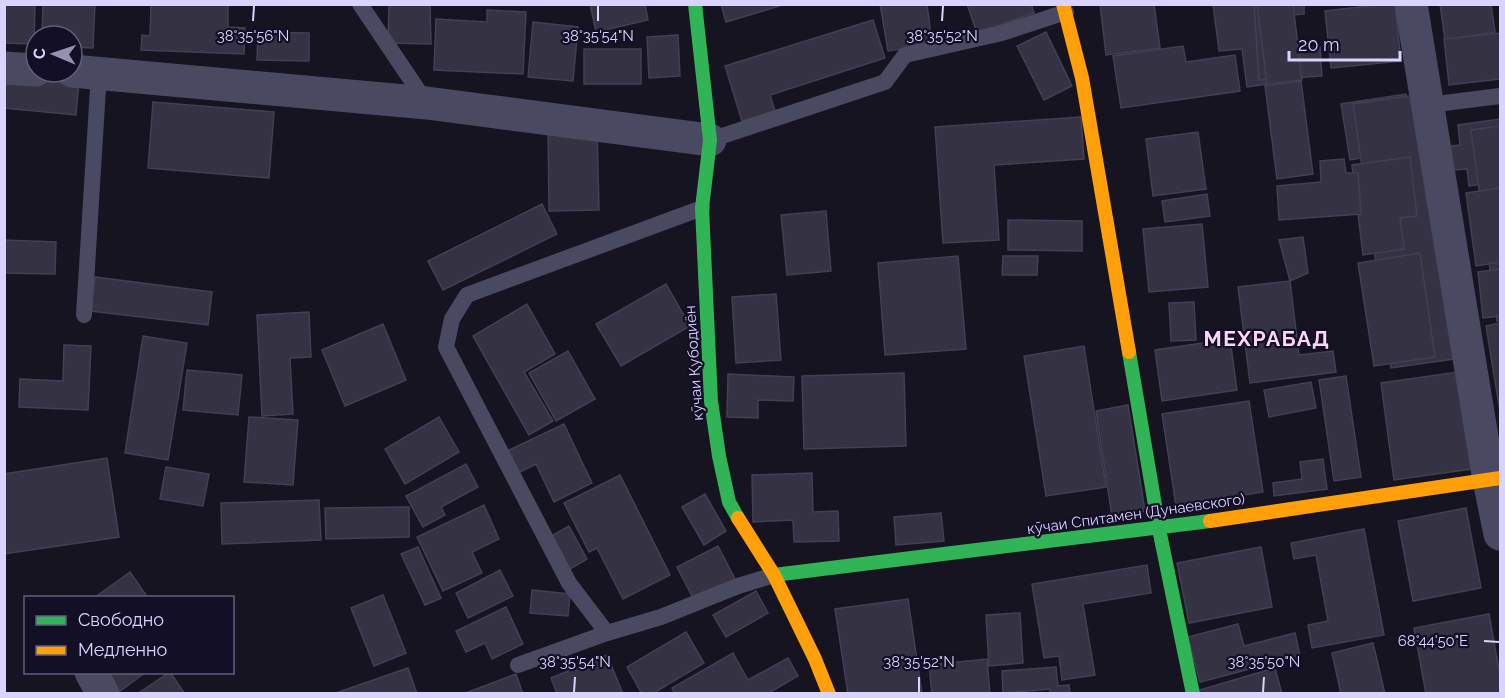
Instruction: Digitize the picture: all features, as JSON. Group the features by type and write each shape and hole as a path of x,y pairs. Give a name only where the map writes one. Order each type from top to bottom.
{"street":[{"name":"кӯчаи Қубодиён","path":"695,4 710,140 702,208 711,401 719,456 729,502 774,576 829,693"},
{"path":"1412,4 1495,479 1500,534"},
{"path":"1064,8 1082,78 1159,529 1193,693"},
{"path":"4,68 24,69"},
{"path":"86,72 427,103 710,140"},
{"name":"кӯчаи Спитамен (Дунаевского)","path":"774,576 1159,529 1495,479"},
{"path":"92,674 104,693"}],"lane":[{"path":"360,4 427,103"},
{"path":"710,140 885,82 905,55 1002,33 1064,8"},
{"path":"84,315 86,72"},
{"path":"1428,105 1500,96"},
{"path":"608,633 569,583 446,346 452,320 467,295 702,208"},
{"path":"518,665 661,617 738,586 774,576"}],"building":[{"path":"4,4 35,4 34,24 24,24 24,44 4,43"},
{"path":"43,4 95,4 93,48 84,48 84,24 42,24"},
{"path":"151,4 228,4 228,27 245,28 244,54 141,50 142,35 150,36"},
{"path":"389,4 430,4 431,44 388,43"},
{"path":"590,4 645,4 648,20 596,32"},
{"path":"721,4 786,4 726,22"},
{"path":"880,4 927,4 932,44 888,51"},
{"path":"967,4 1031,4 1034,13 977,33"},
{"path":"1100,4 1154,4 1160,48 1106,55"},
{"path":"1213,4 1257,4 1267,84 1247,87 1242,49 1219,51"},
{"path":"1254,4 1304,4 1304,14 1276,16 1278,50 1320,47 1322,76 1259,80"},
{"path":"1257,4 1293,4 1302,80 1267,84"},
{"path":"1395,4 1401,61 1331,68 1325,11"},
{"path":"1440,4 1491,4 1495,32 1445,40"},
{"path":"487,10 526,12 523,74 434,70 436,19 487,22"},
{"path":"873,20 885,58 770,95 775,111 742,121 725,66"},
{"path":"533,22 578,27 573,81 528,77"},
{"path":"258,32 309,33 309,61 257,60"},
{"path":"1046,32 1072,86 1044,100 1017,46"},
{"path":"1500,33 1500,79 1449,85 1444,39"},
{"path":"678,35 680,76 649,78 647,37"},
{"path":"1183,46 1186,62 1235,55 1240,91 1121,108 1113,56"},
{"path":"584,49 641,49 641,84 584,84"},
{"path":"4,73 24,75 24,84 79,84 76,115 4,108"},
{"path":"1301,81 1313,174 1277,179 1265,86"},
{"path":"1406,94 1414,149 1350,160 1341,104"},
{"path":"1416,95 1454,359 1391,368 1353,104"},
{"path":"153,102 274,112 269,178 148,168"},
{"path":"1081,117 1084,159 994,165 999,240 943,243 935,127"},
{"path":"1500,119 1500,182 1469,186 1467,169 1453,170 1450,146 1460,145 1458,125"},
{"path":"597,124 599,210 549,211 548,125"},
{"path":"1500,126 1500,321 1497,321 1471,130"},
{"path":"1198,132 1206,189 1153,196 1146,139"},
{"path":"1410,157 1417,216 1400,218 1404,249 1363,255 1352,165"},
{"path":"1344,159 1346,173 1358,173 1361,214 1279,220 1277,186 1321,182 1320,161"},
{"path":"1500,188 1500,262 1476,266 1466,193"},
{"path":"1207,194 1210,216 1165,222 1162,201"},
{"path":"542,204 557,234 443,290 428,261"},
{"path":"826,211 831,271 787,275 781,215"},
{"path":"1008,220 1082,221 1082,251 1008,250"},
{"path":"1202,224 1208,287 1149,292 1143,229"},
{"path":"1303,237 1308,273 1290,281 1279,240"},
{"path":"4,240 56,242 55,274 4,273"},
{"path":"1420,253 1435,357 1374,366 1358,263"},
{"path":"958,256 966,349 885,355 878,263"},
{"path":"1003,256 1038,256 1037,275 1002,275"},
{"path":"1500,269 1500,316 1483,318 1478,272"},
{"path":"95,277 212,292 208,325 91,311"},
{"path":"1290,281 1299,355 1333,351 1336,372 1250,383 1238,287"},
{"path":"666,284 690,326 621,366 596,324"},
{"path":"776,294 781,360 736,363 732,297"},
{"path":"1194,302 1196,340 1171,341 1169,303"},
{"path":"527,304 555,354 524,372 553,421 529,435 473,336"},
{"path":"309,312 311,357 290,358 293,414 262,416 257,315"},
{"path":"1500,323 1500,412 1486,326"},
{"path":"383,324 406,380 345,406 322,350"},
{"path":"143,336 187,343 168,460 125,453"},
{"path":"1230,339 1237,390 1162,401 1155,350"},
{"path":"64,345 91,346 88,410 19,407 20,379 63,381"},
{"path":"1084,346 1106,487 1046,496 1024,356"},
{"path":"568,351 595,399 556,421 529,373"},
{"path":"187,370 242,375 238,415 183,410"},
{"path":"1458,372 1471,469 1394,480 1381,383"},
{"path":"904,373 906,446 804,449 802,376"},
{"path":"728,374 794,377 793,401 758,400 758,418 727,417"},
{"path":"1346,376 1361,477 1334,481 1319,380"},
{"path":"1311,382 1316,408 1269,417 1264,390"},
{"path":"1249,401 1263,492 1176,506 1162,414"},
{"path":"1128,405 1145,511 1112,516 1096,411"},
{"path":"249,417 298,420 293,485 244,482"},
{"path":"439,417 459,452 405,484 385,449"},
{"path":"564,424 592,483 554,502 536,464 514,475 503,453"},
{"path":"107,458 119,537 4,554 4,474"},
{"path":"1323,459 1327,489 1274,496 1273,483 1302,479 1300,462"},
{"path":"466,464 478,487 441,507 445,515 423,527 406,496"},
{"path":"166,467 209,474 203,506 160,499"},
{"path":"812,473 813,512 838,511 839,541 794,542 793,520 753,522 752,475"},
{"path":"620,475 670,575 623,599 597,548 589,552 564,503"},
{"path":"705,494 726,531 704,545 682,507"},
{"path":"319,500 321,540 222,544 221,503"},
{"path":"484,505 499,539 472,552 482,573 443,591 417,537"},
{"path":"409,507 409,537 326,539 325,508"},
{"path":"1466,508 1481,588 1413,601 1398,521"},
{"path":"941,513 944,541 896,545 894,517"},
{"path":"569,526 587,559 565,572 546,539"},
{"path":"1364,529 1384,635 1312,648 1308,625 1328,621 1316,555 1294,559 1291,543"},
{"path":"718,546 735,579 694,600 677,567"},
{"path":"418,547 441,598 425,605 401,554"},
{"path":"1261,547 1272,607 1189,623 1177,563"},
{"path":"1147,565 1151,593 1083,604 1095,675 1062,680 1059,656 1044,658 1032,584"},
{"path":"500,570 513,596 468,618 456,593"},
{"path":"130,572 147,596 97,596"},
{"path":"532,590 570,594 568,616 530,613"},
{"path":"756,591 768,613 726,637 713,615"},
{"path":"383,595 406,653 374,666 351,608"},
{"path":"908,599 922,694 848,694 835,609"},
{"path":"506,607 523,644 492,659 485,643 466,652 456,631"},
{"path":"1020,613 1023,663 989,666 986,615"},
{"path":"1489,614 1500,675 1500,694 1426,694 1414,628"},
{"path":"1238,624 1244,646 1295,633 1300,656 1200,682 1188,637"},
{"path":"686,632 704,663 652,694 642,694 627,667"},
{"path":"1373,643 1385,694 1341,694 1332,653"},
{"path":"733,653 748,680 788,658 798,676 767,694 675,694 672,688"},
{"path":"607,655 623,694 557,694 551,678"},
{"path":"987,659 990,694 932,694 929,665"},
{"path":"1056,667 1058,686 1069,685 1070,694 1050,694 1050,689 1003,693 1002,671"},
{"path":"408,668 417,694 333,694"},
{"path":"1275,668 1282,694 1196,694 1196,691"},
{"path":"101,674 143,674 116,694"},
{"path":"167,674 171,674 185,694 137,694"},
{"path":"516,674 523,694 463,694"}],"traffic: fast":[{"path":"695,4 710,140 702,208 711,401 729,502 738,518"},
{"path":"1129,352 1159,529 1193,694"},
{"path":"774,575 1210,521"}],"traffic: slow":[{"path":"1063,4 1082,78 1129,352"},
{"path":"1210,521 1500,478"},
{"path":"738,518 774,575 815,659 829,694"}],"district":[{"name":"МЕХРАБАД","path":"1267,339"}]}
